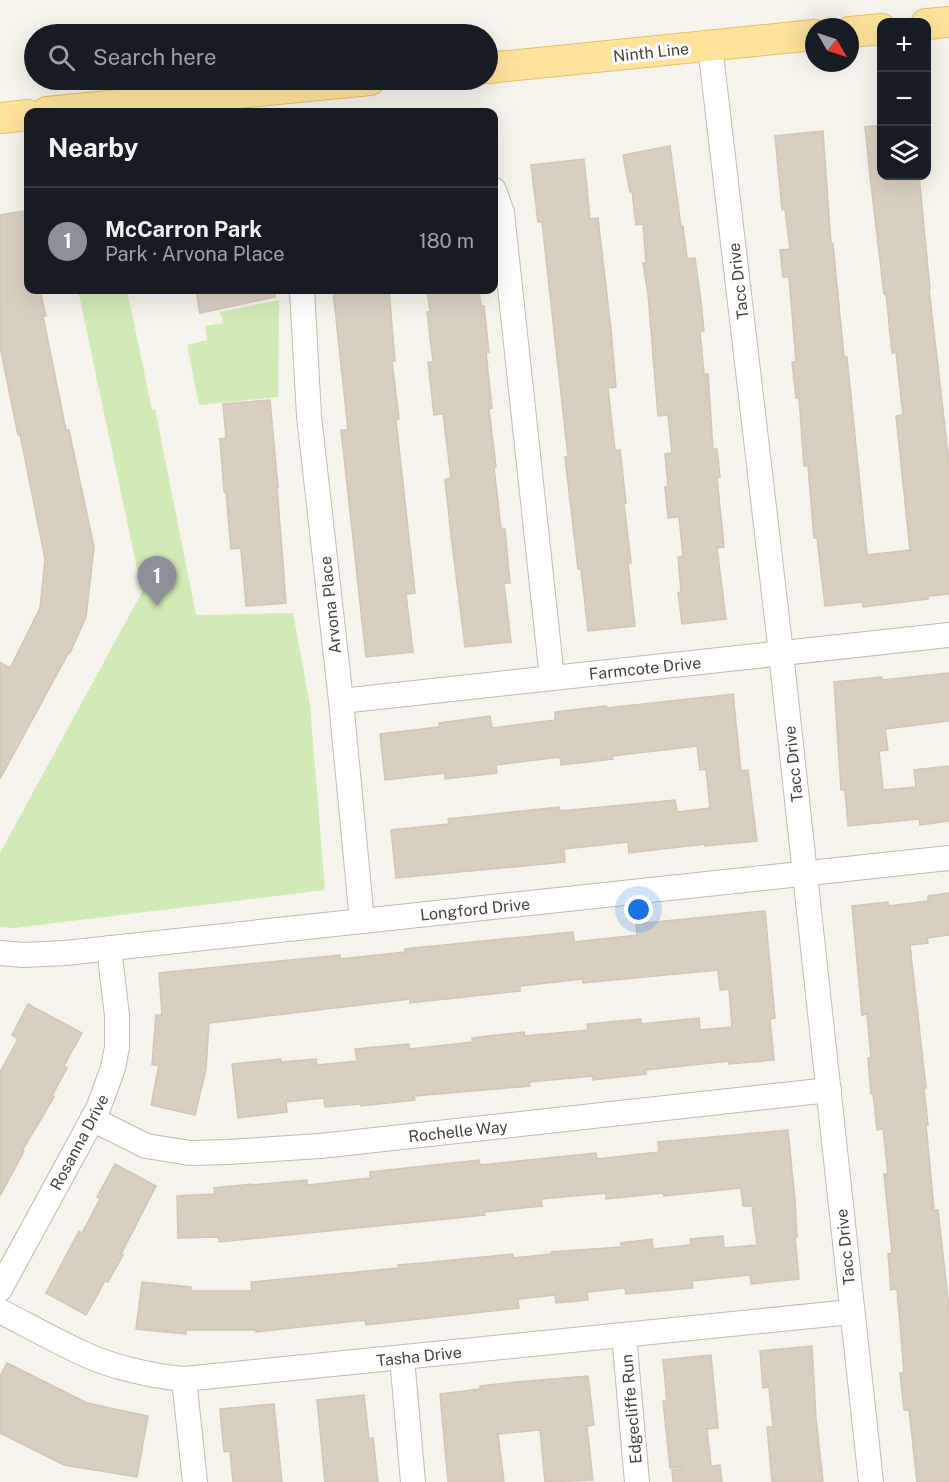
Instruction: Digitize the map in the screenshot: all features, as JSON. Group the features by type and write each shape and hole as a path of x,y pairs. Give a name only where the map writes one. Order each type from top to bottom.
{"main road":[{"path":"931,24 949,22"},
{"path":"859,31 877,29"},
{"name":"Ninth Line","path":"498,67 805,36"},
{"path":"87,108 269,90"},
{"path":"0,118 24,115"}],"street":[{"name":"Tacc Drive","path":"710,46 781,653 871,1482"},
{"path":"498,202 502,213 552,678"},
{"name":"Arvona Place","path":"302,294 309,416 341,701 362,921"},
{"name":"Farmcote Drive","path":"341,701 949,635"},
{"name":"Longford Drive","path":"0,953 23,955 108,948 949,858"},
{"name":"Rosanna Drive","path":"0,1289 107,1089 117,1047 117,1016 108,948"},
{"name":"Rochelle Way","path":"92,1119 146,1146 190,1153 228,1152 321,1146 829,1090"},
{"name":"Tasha Drive","path":"0,1311 84,1354 165,1377 184,1379 851,1312"},
{"name":"Edgecliffe Run","path":"624,1335 637,1482"},
{"path":"402,1358 413,1482"},
{"path":"184,1379 195,1482"}],"green space":[{"path":"79,294 128,294 152,410 155,409 196,615 293,613 310,705 325,890 14,928 0,927 0,853 142,592"},
{"path":"279,300 278,397 199,405 187,345 207,340 205,326 223,323 220,312"}],"building":[{"path":"877,126 877,174 870,175 865,127"},
{"path":"823,131 831,245 833,244 844,357 847,357 867,555 910,550 896,416 903,415 896,353 892,353 870,176 877,176 877,180 919,180 929,289 949,462 949,594 928,596 928,599 863,607 862,602 825,606 817,538 814,538 808,466 804,466 799,398 796,398 792,362 796,362 789,277 783,277 780,250 790,249 785,209 782,210 775,136"},
{"path":"670,146 687,259 695,258 700,294 704,331 700,332 704,374 708,374 713,449 717,449 720,477 717,478 724,547 717,548 726,619 682,624 678,593 681,592 678,557 683,556 679,517 668,518 665,487 668,486 665,454 672,453 668,415 658,416 648,294 643,263 646,263 643,224 636,225 632,191 630,192 623,155"},
{"path":"584,159 590,219 598,218 611,330 616,387 608,388 615,451 620,450 635,626 588,631 565,457 568,457 542,222 538,222 531,165"},
{"path":"23,211 24,294 41,294 46,316 43,316 66,430 69,430 94,547 86,617 70,653 0,779 0,662 10,668 40,608 45,559 0,346 0,215"},
{"path":"197,294 275,294 275,297 200,313"},
{"path":"333,294 389,294 395,361 392,361 399,419 396,420 415,593 406,594 413,652 366,657 341,430 348,430"},
{"path":"428,294 480,294 481,306 484,306 489,352 486,352 492,408 489,409 496,467 494,467 501,529 505,529 510,583 504,583 511,642 465,647 445,479 451,478 443,414 434,415 428,362 433,362 427,312 430,312"},
{"path":"270,400 286,603 246,606 241,548 231,549 226,492 224,492 220,439 226,438 223,404"},
{"path":"949,673 949,721 885,729 888,750 879,751 883,790 916,787 914,770 949,766 949,821 920,825 919,819 848,826 845,790 841,790 834,682"},
{"path":"733,694 741,771 748,770 757,841 705,846 705,844 629,853 628,842 564,849 565,862 396,878 391,830 449,824 448,819 559,807 560,811 675,800 677,812 710,808 706,769 700,770 697,746 612,756 613,759 561,765 560,757 496,765 497,773 445,779 445,773 385,780 380,734 439,727 439,723 490,716 492,728 555,720 555,712"},
{"path":"949,893 949,935 927,938 928,943 910,945 926,1088 924,1088 928,1125 926,1125 934,1210 938,1210 949,1308 949,1482 917,1482 909,1410 904,1410 900,1373 904,1373 897,1289 891,1290 888,1254 892,1253 884,1174 888,1174 883,1129 877,1130 873,1093 871,1094 868,1058 871,1057 867,1014 862,1015 852,906 888,902 888,906 928,901 928,896"},
{"path":"765,911 775,1018 770,1019 774,1060 729,1064 729,1061 646,1070 646,1074 593,1080 593,1076 529,1082 530,1086 414,1096 415,1100 361,1106 361,1104 325,1107 324,1098 286,1102 287,1112 238,1118 232,1064 281,1059 281,1062 316,1059 317,1065 357,1061 355,1049 409,1044 410,1049 473,1042 472,1038 524,1032 525,1036 588,1030 587,1024 641,1019 641,1024 699,1018 700,1030 732,1027 729,989 720,990 718,970 583,983 583,979 520,986 520,991 410,1003 410,999 209,1023 206,1069 195,1115 151,1105 159,1065 152,1065 156,1015 162,1015 159,973 340,955 340,959 405,952 405,949 573,932 574,942 637,935 636,924"},
{"path":"28,1004 82,1033 64,1066 67,1068 52,1096 54,1097 22,1151 24,1151 0,1196 0,1072 18,1039 12,1035"},
{"path":"788,1130 799,1279 751,1284 750,1275 692,1281 693,1288 626,1294 625,1288 587,1292 588,1300 556,1303 555,1295 518,1299 519,1308 366,1325 365,1320 256,1332 256,1330 186,1330 186,1334 136,1329 142,1282 191,1287 191,1291 252,1291 251,1282 399,1268 398,1265 513,1254 513,1258 551,1254 551,1252 621,1247 621,1243 652,1239 653,1249 691,1245 690,1239 723,1236 724,1248 757,1245 752,1206 743,1206 741,1188 664,1196 663,1193 606,1199 606,1193 541,1199 542,1206 484,1212 485,1215 219,1242 219,1237 178,1238 177,1196 215,1194 214,1188 252,1184 307,1180 307,1185 370,1178 370,1172 479,1160 480,1165 596,1153 597,1159 659,1152 658,1142"},
{"path":"115,1164 156,1186 121,1254 123,1255 86,1315 46,1293 79,1231 82,1233 100,1199 97,1197"},
{"path":"812,1346 816,1418 823,1482 772,1482 767,1427 773,1427 769,1387 763,1388 760,1351"},
{"path":"711,1355 718,1428 707,1429 711,1466 720,1465 722,1482 673,1482 672,1470 681,1469 681,1467 670,1468 663,1401 667,1401 663,1360"},
{"path":"7,1363 87,1403 148,1416 137,1477 64,1465 0,1433 0,1376"},
{"path":"588,1376 594,1425 587,1426 593,1480 545,1482 540,1430 498,1434 504,1482 448,1482 440,1394 480,1389 480,1386"},
{"path":"364,1395 369,1439 373,1438 378,1482 325,1482 317,1400"},
{"path":"274,1404 282,1482 233,1482 230,1451 224,1452 220,1409"}],"place":[{"name":"McCarron Park","path":"157,606"}]}
